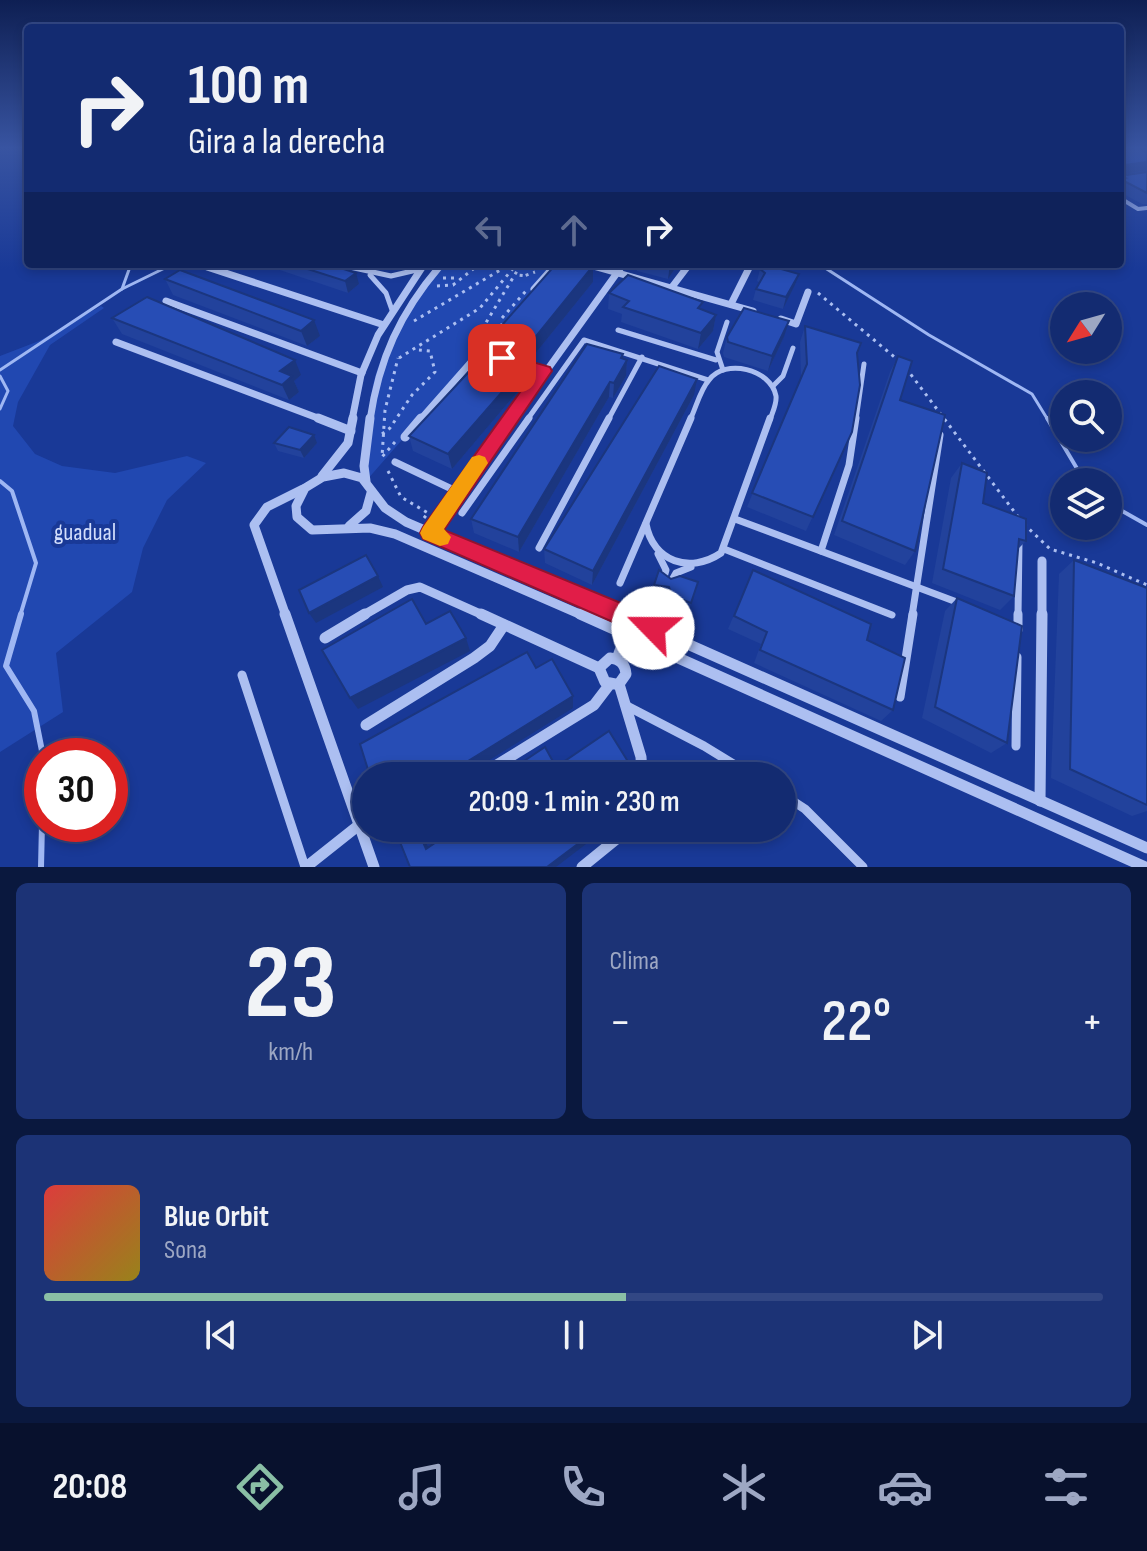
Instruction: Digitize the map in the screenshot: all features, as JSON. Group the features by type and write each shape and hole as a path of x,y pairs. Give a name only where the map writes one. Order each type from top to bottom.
{"street":[{"path":"210,268 384,325"},
{"path":"352,805 254,525 256,515 266,506 306,488 321,477 341,454 351,431 362,373 392,310 421,268"},
{"path":"345,528 366,511 371,500 365,457 373,387 384,353 403,314 438,268"},
{"path":"602,268 765,314"},
{"path":"430,533 620,268"},
{"path":"672,287 686,268"},
{"path":"731,304 749,268"},
{"path":"528,293 550,271"},
{"path":"777,318 796,324 811,291"},
{"path":"166,301 362,373"},
{"path":"402,437 511,317"},
{"path":"116,342 351,431"},
{"path":"481,352 494,356"},
{"path":"531,367 544,371"},
{"path":"321,477 342,472 360,476 382,505 430,533 653,628 1147,848"},
{"path":"306,488 296,510 301,523 316,531 378,529 420,543 1145,867"},
{"path":"1040,801 1042,561"},
{"path":"325,638 407,590 420,587 599,668"},
{"path":"366,725 474,658 490,646 504,625"},
{"path":"617,659 625,637"},
{"path":"502,762 594,705 614,684 626,674 617,659 606,659 599,668 601,678 614,684 637,741 640,762"},
{"path":"306,867 352,831"},
{"path":"365,842 374,867"},
{"path":"582,867 613,842"}],"lane":[{"path":"1124,200 1138,209 1147,208"},
{"path":"352,268 393,277 417,268"},
{"path":"368,273 386,293 392,310"},
{"path":"723,370 716,360 715,351 727,322"},
{"path":"618,330 716,360"},
{"path":"462,513 584,340 708,380"},
{"path":"773,386 783,376 793,348"},
{"path":"539,548 642,357"},
{"path":"821,551 851,456 864,364"},
{"path":"620,583 708,380 723,370 754,372 773,386 777,400 724,549 713,559 668,579 657,550 648,538 646,524"},
{"path":"900,697 940,434"},
{"path":"395,462 458,492"},
{"path":"735,519 974,608"},
{"path":"1016,746 1019,535"},
{"path":"724,549 892,615"},
{"path":"657,550 676,562 698,565"},
{"path":"641,623 660,598 653,628"},
{"path":"1003,619 1018,625"},
{"path":"242,675 306,867"},
{"path":"623,704 730,762"},
{"path":"796,803 863,867"}],"path":[{"path":"437,286 453,285 474,268"},
{"path":"421,307 414,321 503,268"},
{"path":"398,359 433,345 480,308 516,268"},
{"path":"474,343 518,268"},
{"path":"520,268 521,277 545,269 535,280"},
{"path":"431,295 449,271"},
{"path":"443,278 463,277"},
{"path":"811,291 888,349 916,378 987,478 1043,546 1097,563 1147,585"},
{"path":"496,325 528,293"},
{"path":"415,350 433,345"},
{"path":"382,434 390,428 412,395 435,372 433,345"},
{"path":"402,346 382,434 382,457 401,497 428,513 417,526"},
{"path":"365,457 382,457 402,437"}],"green space":[{"path":"438,268 552,268 366,481 373,383 397,330"},
{"name":"guadual","path":"101,306 104,308 50,345 18,402 13,426 35,454 62,466 115,473 187,456 206,463 167,500 143,548 132,592 56,653 63,712 0,752 0,356 39,341"}],"building":[{"path":"304,268 340,268 356,273 345,281"},
{"path":"552,268 591,268 529,345 495,333"},
{"path":"778,268 799,274 786,297 756,289 765,273 760,269"},
{"path":"180,270 314,320 301,331 165,279"},
{"path":"628,275 703,302 698,308 716,315 701,333 623,307 629,301 609,293"},
{"path":"147,297 295,360 280,371 292,376 282,385 112,318"},
{"path":"744,308 789,321 772,356 728,342 727,337"},
{"path":"805,326 861,343 857,353 860,385 852,432 813,517 752,493 807,364"},
{"path":"587,344 623,354 621,358 627,360 614,383 610,382 518,537 471,519"},
{"path":"492,347 529,361 448,454 409,436"},
{"path":"898,356 912,361 900,400 945,415 915,551 842,521"},
{"path":"659,366 697,379 593,571 544,549"},
{"path":"289,427 314,435 300,450 274,443"},
{"path":"962,463 987,473 983,503 1026,519 1026,541 1019,539 1014,596 943,569"},
{"path":"366,555 378,576 309,613 299,590"},
{"path":"1074,560 1147,588 1147,805 1070,769"},
{"path":"659,570 671,579 680,576 698,582 691,603 672,596 669,587 654,585"},
{"path":"753,570 871,624 867,640 905,658 893,710 760,650 767,632 734,616"},
{"path":"957,598 1022,626 1007,743 935,707"},
{"path":"412,599 426,624 450,611 466,638 350,698 322,650"},
{"path":"527,652 536,668 552,659 573,696 467,762 366,762 360,744"},
{"path":"609,731 627,760 624,762 563,762"},
{"path":"545,747 553,762 522,762"},
{"path":"400,842 423,842 426,849 436,842 580,842 547,867 410,867"}],"waterway":[{"path":"122,289 130,268"},
{"path":"122,289 165,268"},
{"path":"825,268 929,335 1032,394 1048,420"},
{"path":"0,370 122,289"},
{"path":"0,376 8,391 0,409"},
{"path":"1047,418 1077,468"},
{"path":"0,481 12,491 36,563 20,616"},
{"path":"1122,511 1147,525"},
{"path":"21,614 6,666 34,711 39,738"},
{"path":"41,867 42,842"}],"slow traffic":[{"path":"440,537 430,533 479,463"}],"route":[{"path":"502,358 544,371 430,533 653,628"}]}
